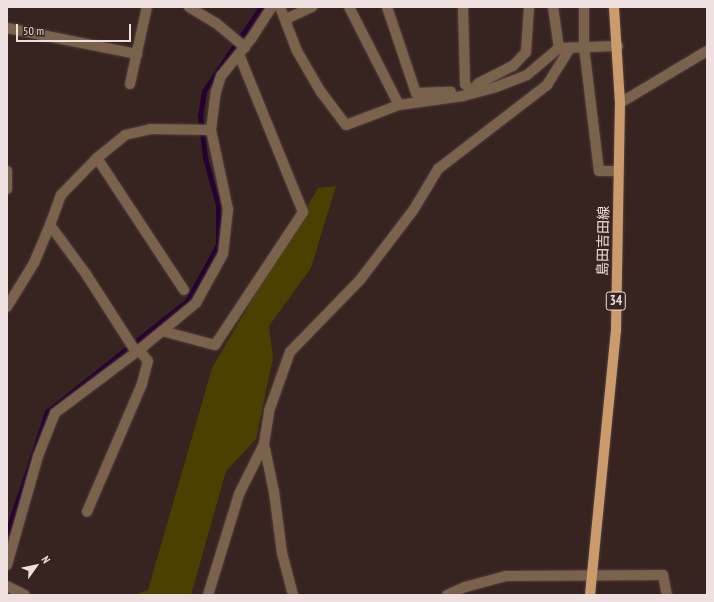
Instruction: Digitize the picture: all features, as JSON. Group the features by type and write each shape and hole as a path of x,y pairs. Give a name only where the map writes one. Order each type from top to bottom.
{"main road":[{"name":"島田吉田線","path":"590,595 616,330 620,103 615,46 614,7"}],"street":[{"path":"130,84 147,7"},
{"path":"162,331 215,345 303,212 242,49 230,35 189,7"},
{"path":"7,565 38,456 55,413 137,351 196,303 223,254 228,210 211,130 216,92 221,76 272,7"},
{"path":"280,7 286,19 297,51 321,92 346,126 399,105 470,93 527,75 559,48 615,46"},
{"path":"286,19 312,7"},
{"path":"349,7 399,105"},
{"path":"387,7 416,93 470,93 479,83 513,66 526,52 528,7"},
{"path":"463,7 465,84 470,93"},
{"path":"553,7 559,48"},
{"path":"584,7 599,171 618,171"},
{"path":"7,28 137,54"},
{"path":"208,595 239,494 264,444 269,411 290,352 360,280 414,209 438,169 547,85 570,48"},
{"path":"620,103 707,51"},
{"path":"7,307 34,263 61,196 97,158 125,135 150,129 211,130"},
{"path":"97,158 184,290"},
{"path":"7,171 7,189"},
{"path":"50,225 126,337 137,351 148,361 142,384 87,512"},
{"path":"264,444 274,492 282,553 292,594"},
{"path":"447,595 465,587 506,576 593,575 663,575 667,595"},
{"path":"7,586 25,595"}],"shaded area":[{"path":"336,186 311,268 269,326 273,358 256,439 226,471 191,595 134,595 148,590 212,368 318,188"}],"waterway":[{"path":"7,533 47,412 187,301 218,245 218,205 205,158 200,116 204,91 261,7"}]}
